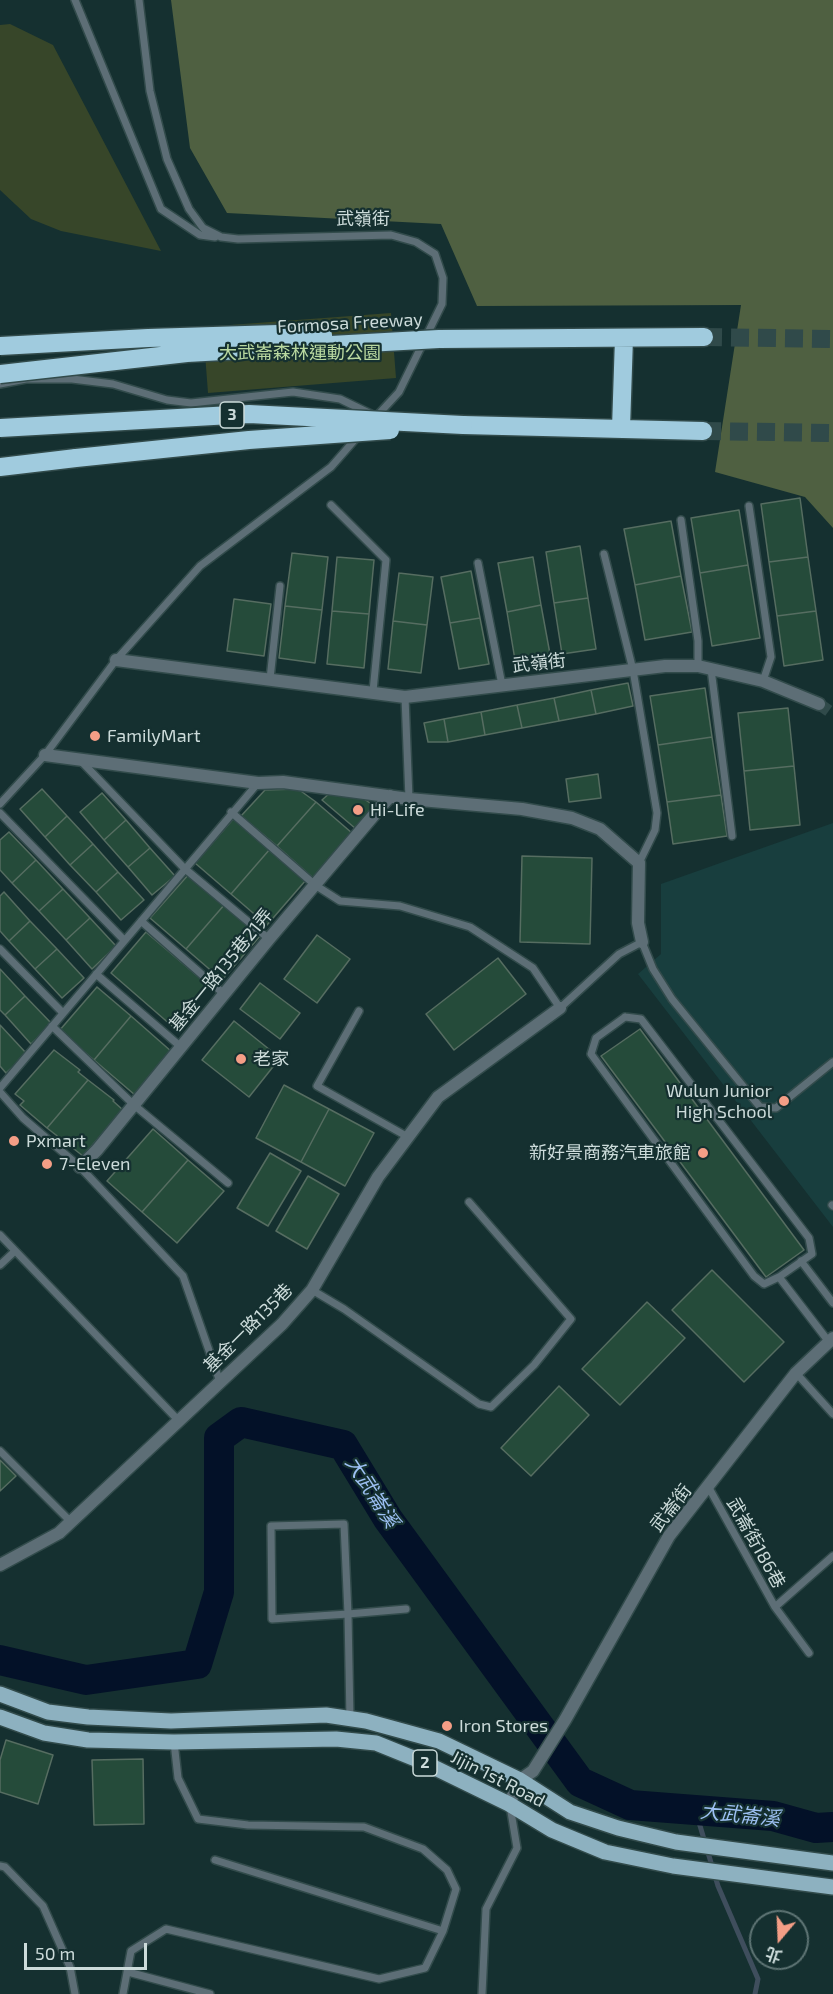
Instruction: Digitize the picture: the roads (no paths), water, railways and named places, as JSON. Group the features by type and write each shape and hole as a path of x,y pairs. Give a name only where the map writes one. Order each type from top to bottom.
{"highway":[{"path":"0,346 278,334 439,339"},
{"name":"Formosa Freeway","path":"0,374 187,353 439,339 704,337"},
{"path":"621,428 624,339"},
{"name":"3","path":"0,428 249,414 463,425 703,431"},
{"path":"0,466 249,440 463,425"}],"main road":[{"name":"Jijin 1st Road","path":"0,1694 48,1712 88,1717 171,1721 326,1715 350,1719 439,1741 520,1780 570,1812 618,1828 676,1842 833,1863"},
{"name":"Jijin 1st Road","path":"0,1717 44,1733 88,1740 174,1742 336,1738 376,1743 509,1804 552,1830 604,1852 684,1867 833,1887"}],"street":[{"name":"武嶺街","path":"116,660 373,691 405,697 633,670 704,667 764,681 819,704"},
{"path":"45,755 258,783 284,782 410,799 522,809 572,818 600,829 639,862 638,922 642,942"},
{"name":"基金一路135巷21弄","path":"80,1167 390,796"},
{"name":"基金一路135巷","path":"0,1565 59,1533 282,1324 312,1290 378,1177 438,1097 560,1008"},
{"name":"武崙街","path":"520,1780 533,1771 565,1720 669,1536 709,1488 796,1373 831,1340"},
{"path":"509,1804 520,1780"}],"lane":[{"name":"武嶺街","path":"0,804 45,755 116,660 200,566 330,467 399,392 442,304 443,278 435,254 417,242 391,235 200,236 161,209 75,0"},
{"path":"139,0 150,91 167,159 189,209 203,228 221,237"},
{"path":"0,384 26,379 72,379 113,384 167,400 191,403 293,392 340,399 376,417"},
{"path":"331,506 386,560 373,691"},
{"path":"749,506 771,657 764,681"},
{"path":"681,520 698,641 732,836"},
{"path":"604,554 633,670 657,813 655,830 639,862"},
{"path":"478,563 502,686"},
{"path":"270,679 280,586"},
{"path":"405,697 410,799"},
{"path":"80,760 184,868 269,939"},
{"path":"220,1382 183,1276 80,1167 23,1118 0,1090 231,812 258,783"},
{"path":"231,812 315,885 340,901 400,906 470,927 533,968 560,1008 619,954 642,942 652,969 672,999 760,1107 776,1108 833,1062"},
{"path":"0,813 124,940"},
{"path":"141,921 224,994"},
{"path":"0,949 63,1013"},
{"path":"96,974 181,1047"},
{"path":"359,1011 317,1086 408,1137"},
{"path":"626,1017 640,1019 809,1238 812,1254 801,1261 779,1277 764,1284 754,1276 591,1054 596,1038 626,1017"},
{"path":"52,1026 134,1105 228,1183"},
{"path":"312,1290 344,1309 479,1404 491,1407 534,1365 571,1320 469,1202"},
{"path":"0,1235 178,1420"},
{"path":"0,1265 15,1251"},
{"path":"801,1261 833,1303"},
{"path":"779,1277 831,1340"},
{"path":"796,1373 833,1414"},
{"path":"0,1451 71,1522"},
{"name":"武崙街186巷","path":"709,1488 775,1607 833,1556"},
{"path":"350,1719 348,1614 344,1524 271,1527 272,1619 348,1614 406,1609"},
{"path":"775,1607 809,1653"},
{"path":"123,1994 131,1951 166,1929 379,1979 425,1968 443,1931 456,1889 447,1870 423,1849 364,1827 248,1825 198,1819 178,1778 174,1742"},
{"path":"482,1994 486,1909 518,1848 509,1804"},
{"path":"214,1860 443,1931"},
{"path":"0,1866 5,1867 43,1906 70,1967 75,1994"},
{"path":"128,1972 210,1994"}],"waterway":[{"name":"大武崙溪","path":"0,1660 86,1680 197,1664 219,1592 219,1438 241,1422 343,1445 388,1519 580,1782 630,1805 773,1816 816,1828 833,1827"},
{"path":"695,1809 718,1886 758,1979 755,1994"}],"tunnel":[{"path":"704,337 833,339"},
{"path":"703,431 833,433"},
{"path":"819,704 833,714"}],"place":[{"name":"FamilyMart","path":"95,736"},
{"name":"Hi-Life","path":"358,810"},
{"name":"老家","path":"241,1059"},
{"name":"Wulun Junior High School","path":"784,1101"},
{"name":"Pxmart","path":"14,1141"},
{"name":"新好景商務汽車旅館","path":"703,1153"},
{"name":"7-Eleven","path":"47,1164"},
{"name":"Iron Stores","path":"447,1726"}],"park label":[{"name":"大武崙森林運動公園","path":"300,353"}]}
